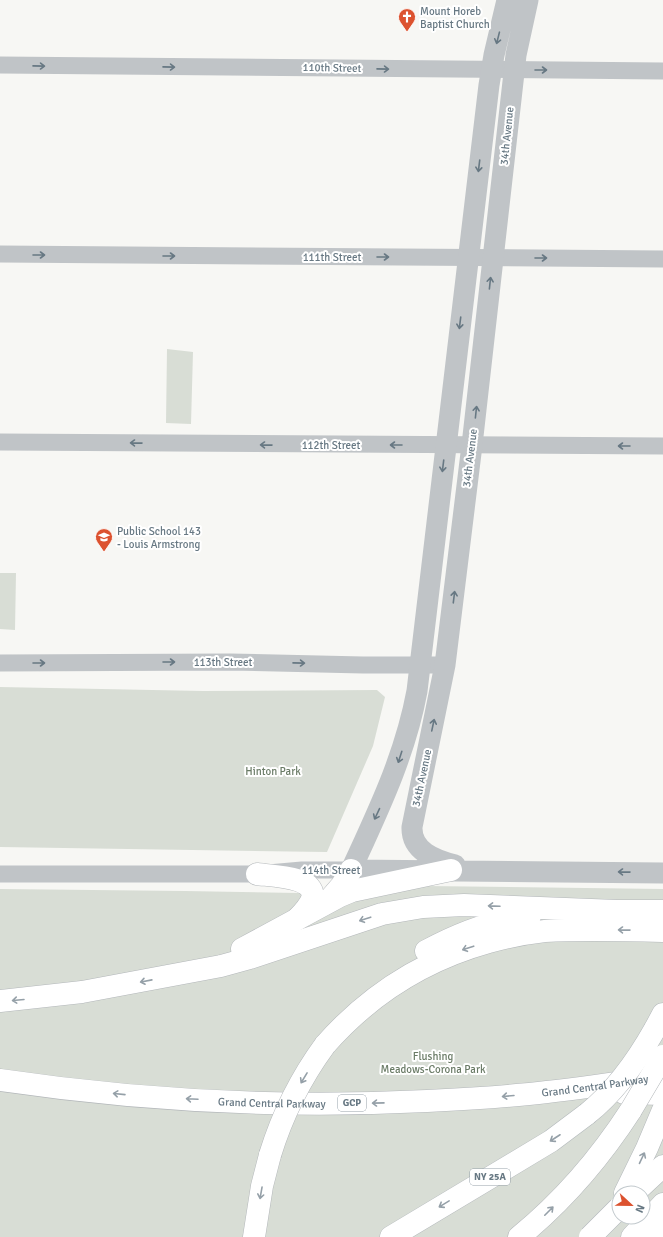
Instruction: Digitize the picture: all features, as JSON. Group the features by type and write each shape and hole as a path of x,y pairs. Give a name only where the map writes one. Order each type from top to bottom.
{"main road":[{"path":"326,904 342,885 351,870"},
{"path":"178,974 237,952 346,894 366,888 451,870"},
{"path":"257,874 296,880 304,882 310,887 312,896 309,905 302,915 292,922"},
{"path":"0,1002 56,996 241,961 372,917 413,908 442,905 464,905 617,911"},
{"path":"254,1237 262,1186 270,1155 281,1123 291,1101 325,1045 350,1013 389,975 424,952 458,935 491,924 527,916 561,913 663,911"},
{"path":"325,1045 361,1008 385,989 402,978 430,964 470,947 515,935 544,931 663,931"},
{"name":"NY 25A","path":"391,1237 551,1141 587,1114 618,1084 640,1055 659,1021"},
{"path":"519,1237 541,1219 564,1196 600,1154 631,1110 663,1056"},
{"name":"Grand Central Parkway","path":"0,1080 143,1096 276,1103 397,1102 547,1092 663,1076"},
{"path":"547,1092 663,1094"},
{"path":"629,1185 663,1110"},
{"path":"643,1185 663,1166"},
{"path":"632,1237 663,1204"},
{"path":"590,1237 611,1216"},
{"path":"599,1237 611,1217"},
{"path":"655,1237 663,1228"}],"street":[{"path":"351,870 389,787 415,702 491,70 507,0"},
{"name":"34th Avenue","path":"479,870 452,865 433,858 422,851 412,834 412,822 446,665 514,70 528,0"},
{"name":"110th Street","path":"0,65 663,71"},
{"name":"111th Street","path":"0,254 663,259"},
{"name":"112th Street","path":"0,442 663,446"},
{"name":"113th Street","path":"0,663 230,662 446,665"},
{"name":"114th Street","path":"0,874 257,874 302,870 663,872"}],"green space":[{"path":"167,349 193,352 191,424 166,423"},
{"path":"0,573 16,573 15,630 0,629"},
{"name":"Hinton Park","path":"0,687 203,691 377,690 385,697 373,746 327,852 0,847"},
{"name":"Flushing Meadows-Corona Park","path":"426,886 663,889 663,1237 0,1237 0,889 357,894"}],"place":[{"name":"Mount Horeb Baptist Church","path":"407,32"},
{"name":"Public School 143 - Louis Armstrong","path":"104,552"}]}
